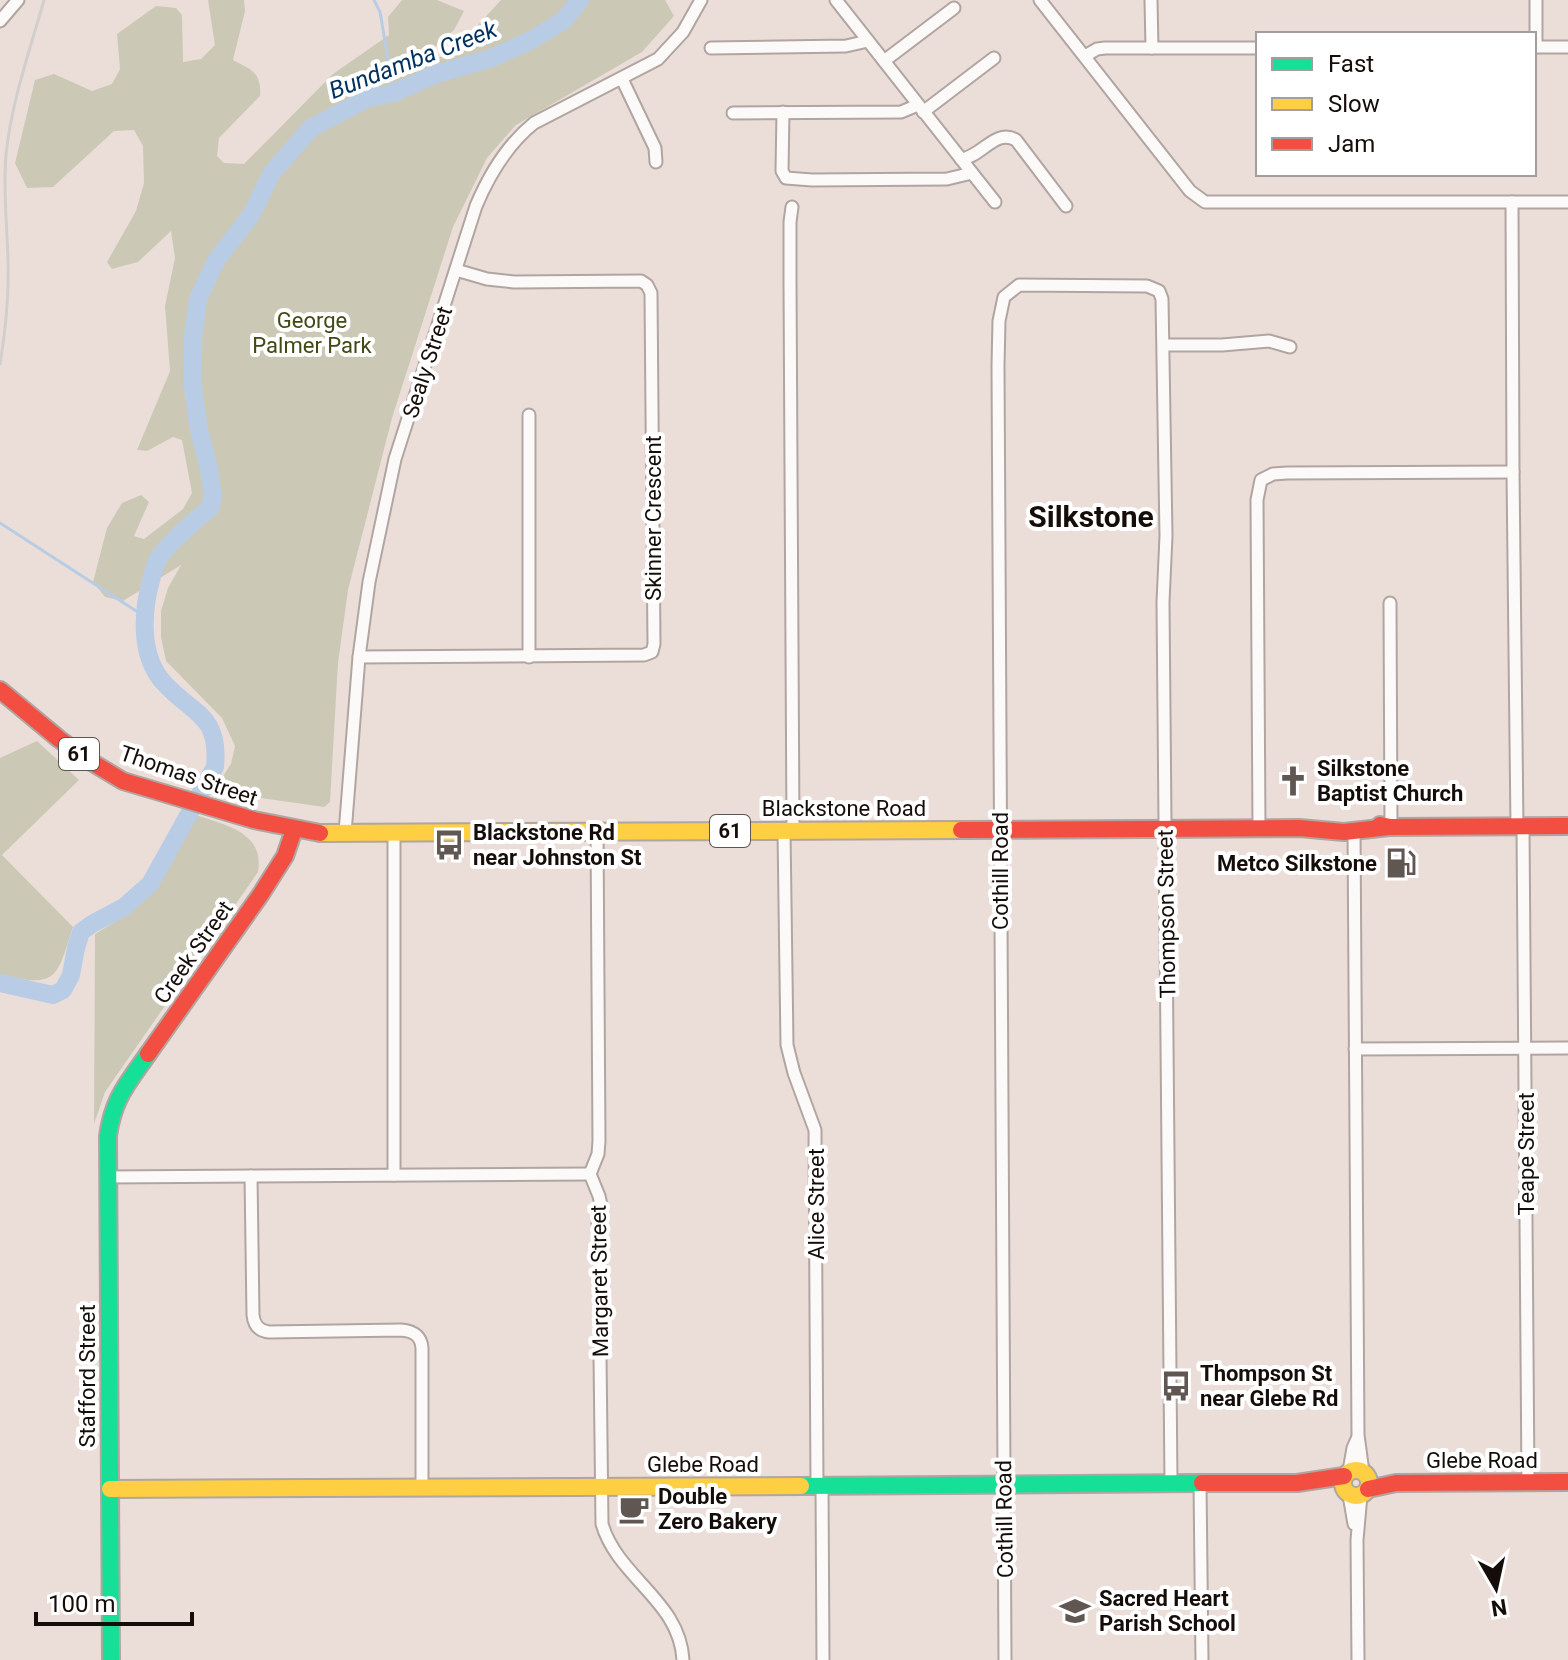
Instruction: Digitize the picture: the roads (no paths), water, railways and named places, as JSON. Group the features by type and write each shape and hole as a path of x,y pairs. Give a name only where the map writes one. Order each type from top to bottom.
{"main road":[{"name":"Thomas Street","path":"0,690 59,739 123,781 294,830"},
{"name":"Blackstone Road","path":"1299,828 1311,824 1568,826"},
{"name":"Blackstone Road","path":"294,830 313,833 394,833 1299,828 1311,831 1390,827"},
{"name":"Creek Street","path":"119,1095 261,894 285,856 294,830"},
{"name":"Stafford Street","path":"111,1660 108,1177 109,1124 119,1095"},
{"name":"Glebe Road","path":"110,1489 1568,1482"}],"street":[{"path":"0,21 18,0"},
{"name":"Sealy Street","path":"345,833 359,657 369,582 395,459 483,189 520,134 534,123 658,59 683,32 701,0"},
{"path":"1040,0 1190,191 1205,202 1568,202"},
{"path":"1151,0 1152,48"},
{"path":"1535,32 1536,0"},
{"path":"843,2 868,41 995,202"},
{"path":"884,61 954,8"},
{"path":"711,48 846,46 868,41"},
{"path":"1536,47 1568,47"},
{"path":"1085,56 1097,49 1256,48"},
{"path":"733,113 901,112 921,108 994,58"},
{"path":"622,79 655,148 656,162"},
{"path":"783,112 782,171 786,178 947,179 972,173"},
{"path":"961,159 976,155 999,137 1009,136 1021,146 1066,206"},
{"name":"Teape Street","path":"1512,202 1513,472 1525,1048 1528,1482"},
{"name":"Alice Street","path":"792,207 787,1045 815,1130 823,1660"},
{"name":"Skinner Crescent","path":"359,657 529,657 644,655 652,652 651,293 647,285 641,281 514,282 487,279 456,270"},
{"name":"Cothill Road","path":"1005,1660 998,366 999,321 1004,297 1019,285 1135,285 1154,288 1162,299 1164,345"},
{"path":"1164,345 1269,341 1290,347"},
{"name":"Thompson Street","path":"1164,345 1166,536 1163,617 1171,1484"},
{"path":"529,415 529,657"},
{"path":"1259,829 1257,500 1261,480 1273,474 1287,473 1513,472"},
{"path":"1390,603 1390,827"},
{"path":"1354,830 1358,1435 1353,1448 1358,1660"},
{"name":"Margaret Street","path":"597,831 599,1141 598,1154 590,1174 601,1205 598,1223 603,1321 600,1356 602,1524 617,1556 675,1625 683,1660"},
{"path":"394,833 394,1175"},
{"path":"1355,1049 1568,1048"},
{"path":"108,1177 590,1174"},
{"path":"251,1176 253,1315 259,1329 269,1332 401,1330 412,1332 420,1339 422,1487"},
{"path":"1200,1483 1202,1660"}],"waterway":[{"path":"374,0 380,12 394,93"},
{"name":"Bundamba Creek","path":"0,983 53,995 63,990 71,975 81,932 124,907 150,884 215,767 215,749 209,726 164,683 150,660 145,618 158,559 211,507 213,494 192,380 193,338 198,299 217,259 252,214 271,174 311,128 368,98 394,93 436,74 492,58 531,40 563,21 580,0"},
{"path":"0,523 144,616"}],"railway":[{"path":"0,364 8,286 5,194 8,135 44,0"}],"place":[{"name":"Silkstone Baptist Church","path":"1293,781"},
{"name":"Blackstone Rd near Johnston St","path":"449,845"},
{"name":"Metco Silkstone","path":"1401,863"},
{"name":"Thompson St near Glebe Rd","path":"1176,1386"},
{"name":"Double Zero Bakery","path":"634,1509"},
{"name":"Sacred Heart Parish School","path":"1075,1611"}],"district":[{"name":"Silkstone","path":"1091,517"}],"park label":[{"name":"George Palmer Park","path":"312,332"}]}
